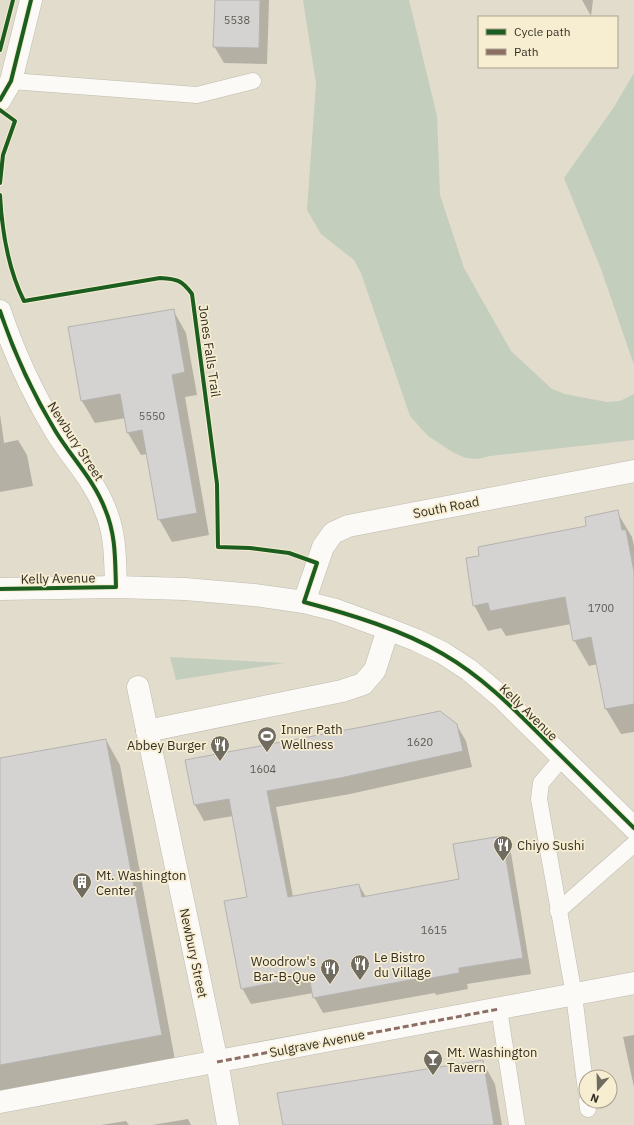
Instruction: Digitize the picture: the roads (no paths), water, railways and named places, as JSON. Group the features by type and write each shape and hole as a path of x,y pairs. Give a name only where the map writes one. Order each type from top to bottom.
{"street":[{"path":"0,100 10,81 31,0"},
{"name":"Newbury Street","path":"0,311 6,329 31,387 56,433 92,484 105,509 115,542 116,587"},
{"name":"South Road","path":"304,602 323,547 333,533 348,526 634,471"},
{"name":"Kelly Avenue","path":"0,589 116,587 185,589 254,595 304,602 336,610 388,629 443,653 469,670 500,696 634,828"},
{"path":"147,731 342,691 363,684 376,670 388,629"},
{"name":"Newbury Street","path":"138,687 217,1062 228,1125"},
{"name":"Sulgrave Avenue","path":"0,1102 634,983"}],"lane":[{"path":"10,81 197,95 253,81"},
{"path":"562,758 541,783 539,799 574,995 583,1069"},
{"path":"558,911 634,844"},
{"path":"499,1009 517,1125"}],"place":[{"name":"Inner Path Wellness","path":"267,753"},
{"name":"Abbey Burger","path":"220,762"},
{"name":"Chiyo Sushi","path":"503,862"},
{"name":"Mt. Washington Center","path":"82,899"},
{"name":"Le Bistro du Village","path":"360,981"},
{"name":"Woodrow's Bar-B-Que","path":"330,985"},
{"name":"Mt. Washington Tavern","path":"433,1076"}]}
